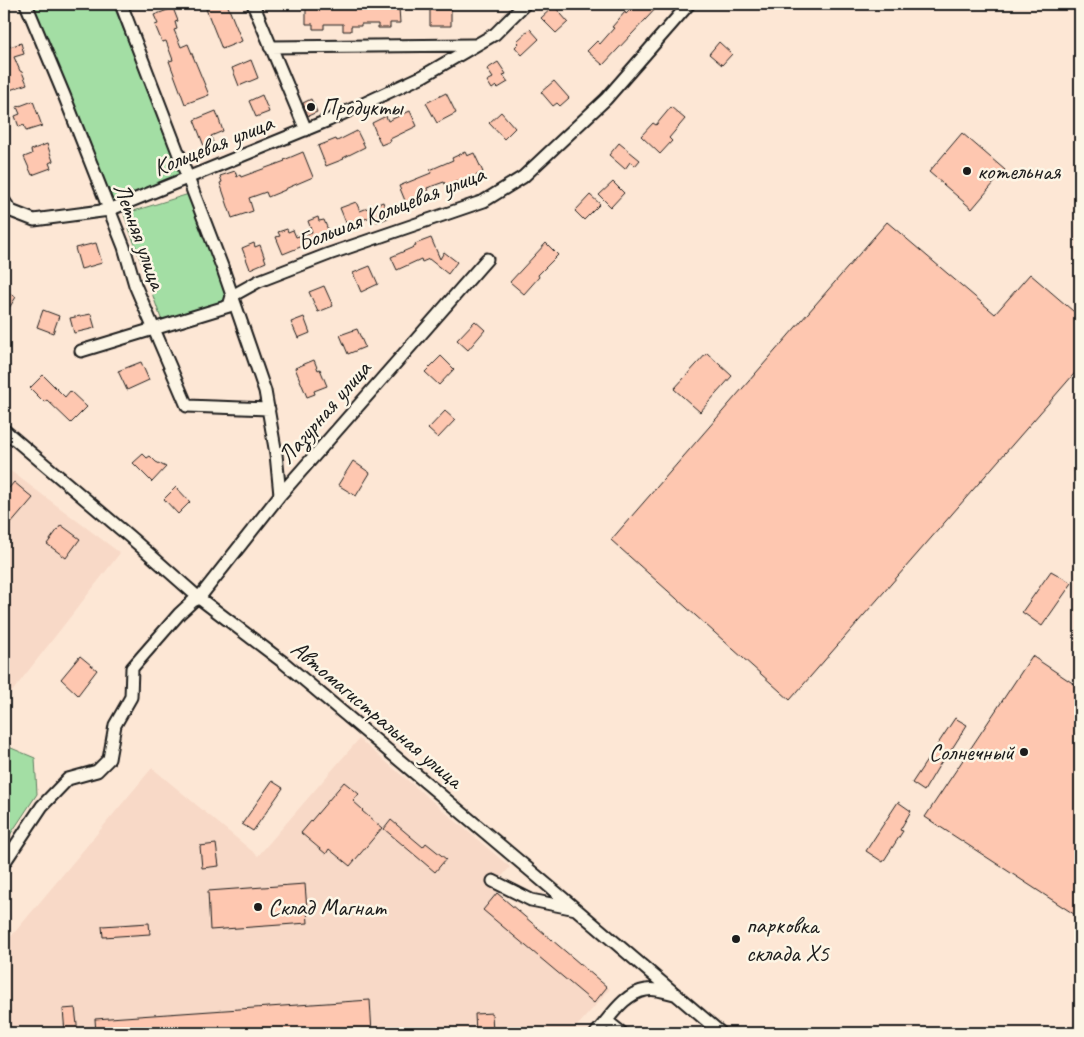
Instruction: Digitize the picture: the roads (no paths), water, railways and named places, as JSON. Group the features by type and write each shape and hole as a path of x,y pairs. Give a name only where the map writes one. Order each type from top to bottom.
{"street":[{"name":"Летняя улица","path":"26,4 124,247 135,284 187,406 269,409"},
{"path":"121,4 224,269 265,391 276,454 280,494"},
{"name":"Кольцевая улица","path":"253,4 306,130"},
{"name":"Кольцевая улица","path":"4,201 11,211 34,220 109,210 306,130 423,76 495,34 525,4"},
{"name":"Большая Кольцевая улица","path":"81,351 229,306 232,296 259,281 329,254 484,201 524,177 606,99 689,4"},
{"path":"270,47 475,45"},
{"name":"Лазурная улица","path":"4,864 42,806 68,779 97,770 110,759 115,724 131,697 132,668 179,614 199,598 280,494 487,260"},
{"name":"Автомагистральная улица","path":"4,430 199,598 283,662 721,1033"},
{"path":"493,881 531,900 577,910"},
{"path":"596,1033 619,1006 633,994 646,990 661,990 676,994"},
{"path":"607,1021 622,1033"}],"place":[{"name":"Продукты","path":"311,107"},
{"name":"котельная","path":"967,171"},
{"name":"Солнечный","path":"1024,752"},
{"name":"Склад Магнат","path":"258,907"},
{"name":"парковка склада X5","path":"736,939"}]}
